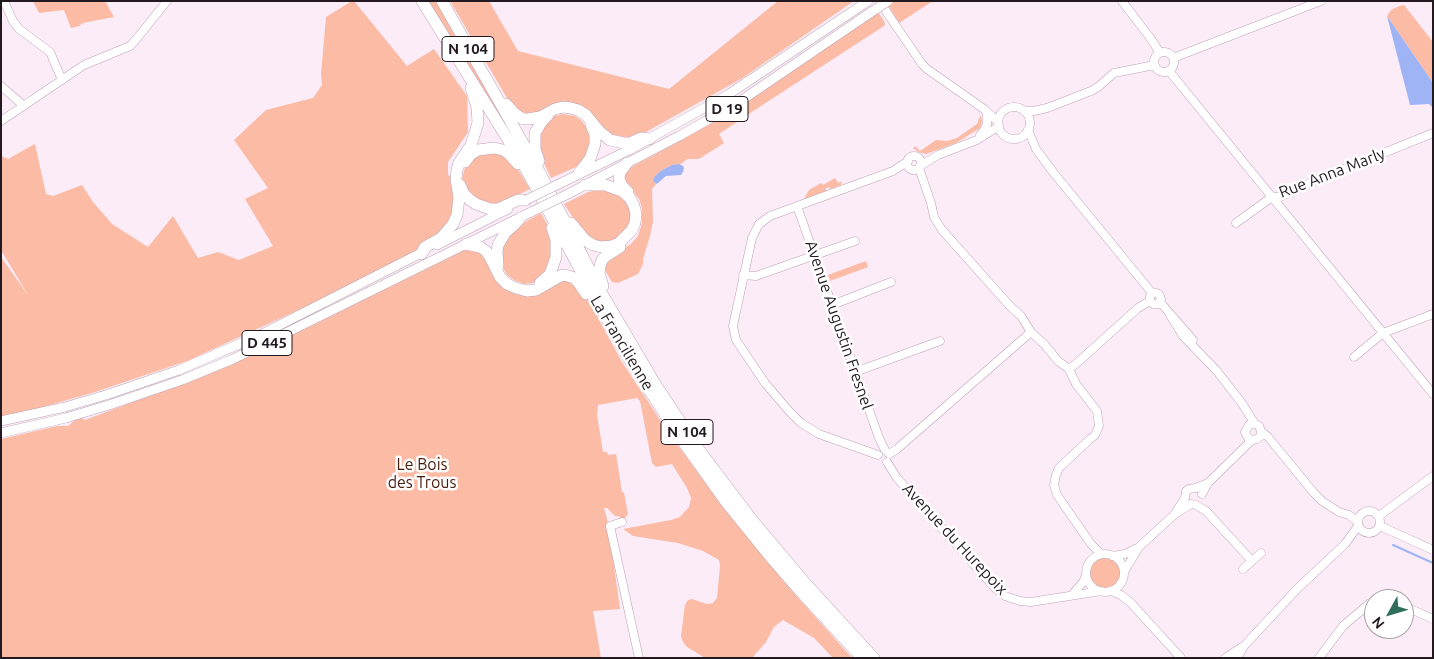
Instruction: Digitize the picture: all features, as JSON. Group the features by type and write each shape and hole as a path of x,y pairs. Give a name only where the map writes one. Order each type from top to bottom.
{"highway":[{"name":"La Francilienne","path":"422,1 558,218 654,382 697,447 734,497 807,586 874,658"},
{"name":"La Francilienne","path":"442,1 541,175 558,218 611,327 629,358 677,433 726,502 800,591 858,655"},
{"path":"421,254 425,247 441,238 453,224 457,215 459,198 456,179 457,170 459,163 471,145 478,123 477,107 469,84 468,74"},
{"path":"496,96 523,119 540,117 554,109 571,108 586,115 599,131 610,140 624,143 641,138 649,139"},
{"path":"541,175 535,148 536,133 542,121 549,115 564,110 577,112 584,117 592,126 595,134 593,152 579,173"},
{"path":"526,200 518,200 498,209 483,208 464,194 460,180 466,160 472,154 486,148 503,150 528,171"},
{"path":"606,302 606,292 599,273 600,266 606,256 635,234 639,223 637,205 632,196 622,186 619,178 620,172 627,163"},
{"path":"520,218 501,239 496,252 498,267 506,278 512,282 524,287 532,287 550,274 554,265 557,248 551,226 558,218 572,224 585,240 602,247 619,243 632,230 636,214 630,198 622,191 613,187 585,185"},
{"path":"466,244 486,251 500,277 507,284 516,288 527,291 536,290 562,275 574,278 602,322 611,327"}],"main road":[{"name":"D 19","path":"544,191 649,139 729,94 868,1"},
{"name":"D 19","path":"550,203 736,104 888,1"},
{"name":"D 445","path":"1,421 53,410 109,394 180,370 260,336 544,191"},
{"name":"D 445","path":"1,433 66,418 103,407 182,380 233,359 550,203"}],"street":[{"path":"4,1 13,21 19,29 50,52 62,80"},
{"path":"1,121 84,65 130,46 167,1"},
{"path":"879,1 926,69 985,110 1006,136"},
{"path":"1122,1 1160,53"},
{"path":"1173,58 1321,1"},
{"path":"1160,53 1168,53 1173,58 1174,66 1169,71 1161,72 1155,65 1155,59 1160,53"},
{"path":"985,110 1004,111 1016,107 1024,111 1034,111 1047,108 1091,91 1114,73 1155,65"},
{"path":"1169,71 1433,394"},
{"path":"1,86 24,106"},
{"path":"1031,332 897,450 884,453 869,452 819,434 794,417 765,383 741,347 734,333 733,326 752,238 759,224 766,218 893,171 916,168 938,155 975,141 992,136 1018,138 1024,135 1035,116 1047,108"},
{"path":"975,141 986,128 985,110"},
{"path":"975,141 998,124 1004,111"},
{"path":"1024,111 1027,114 1036,149"},
{"name":"Rue Anna Marly","path":"1236,223 1272,196 1280,197 1433,133"},
{"path":"1018,138 1036,149 1151,297"},
{"path":"893,171 912,157 938,155"},
{"path":"916,168 921,161 917,158"},
{"path":"908,161 908,166 916,168"},
{"path":"916,168 928,205 942,230 1021,316 1031,332 1068,369 1076,384 1097,411 1099,426 1091,439 1059,468 1054,485 1057,495 1091,544 1097,556"},
{"name":"Avenue Augustin Fresnel","path":"797,206 884,453"},
{"path":"744,275 756,276 855,241"},
{"path":"832,305 891,282"},
{"path":"1068,369 1156,293 1159,294 1160,302 1183,336 1216,370 1241,402 1252,425"},
{"path":"1354,357 1383,333 1433,314"},
{"path":"856,372 940,341"},
{"path":"1111,591 1119,586 1124,572 1139,548 1175,514 1197,498 1208,483 1255,436 1259,426 1252,425"},
{"path":"1252,425 1245,432 1278,449 1322,501 1339,512 1348,515 1372,511 1379,516 1380,526 1372,533 1360,527 1348,515"},
{"name":"Avenue du Hurepoix","path":"884,453 897,478 995,588 1005,596 1031,602 1101,591"},
{"path":"1379,516 1433,476"},
{"path":"1175,514 1185,498 1186,491 1192,488 1206,510 1252,561"},
{"path":"1185,498 1188,503 1197,498"},
{"path":"1237,658 1244,646 1302,584 1345,544 1360,527 1361,514"},
{"path":"622,522 610,526 640,658"},
{"path":"1380,526 1433,550"},
{"path":"1072,595 1083,582 1088,566 1097,556 1125,554 1139,548"},
{"path":"1243,569 1261,553"},
{"path":"1113,556 1121,562 1124,572"},
{"path":"1086,576 1091,586 1101,591 1111,591 1121,595 1130,602 1181,658"},
{"path":"1319,658 1343,626 1364,609"},
{"path":"1414,610 1433,619"},
{"path":"1225,658 1244,646"}],"green space":[{"path":"33,1 105,1 114,17 83,23 71,28 64,10 39,13"},
{"path":"354,1 407,66 434,49 467,96 468,132 448,162 448,175 456,179 457,215 421,254 187,361 95,392 19,414 1,417 1,257 28,295 1,250 1,156 8,159 35,144 46,194 53,196 82,185 93,202 112,224 148,247 173,216 198,258 218,252 239,260 273,246 245,199 268,188 234,140 266,110 313,98 322,85 321,74 326,17"},
{"path":"427,1 438,1 503,118 501,119"},
{"path":"450,1 489,1 518,51 669,89 778,1 854,1 741,79 646,132 625,138 609,134 583,108 526,115 511,105"},
{"path":"894,1 933,1 899,23 888,5"},
{"path":"1404,5 1433,42 1433,83 1387,16 1391,10"},
{"path":"878,12 884,21 884,26 719,134 724,143 699,159 687,159 681,164 672,165 662,170 655,176 654,182 656,184 652,189 653,222 643,264 638,274 618,283 612,282 603,267 614,254 631,244 638,236 642,223 642,208 639,199 623,178 628,169 744,104"},
{"path":"979,111 982,121 980,128 956,143 926,154 918,152 913,148 915,146 920,151 936,140 947,141 957,138 977,124 980,116"},
{"path":"563,114 575,116 587,128 590,139 588,151 582,162 576,167 551,178 540,155 537,137 550,117"},
{"path":"496,151 514,163 530,189 498,205 477,202 464,185 462,179 465,167 473,156"},
{"path":"835,178 838,183 842,181 841,185 831,189 829,187 826,188 826,191 804,199 809,190"},
{"path":"598,190 613,191 625,197 632,211 629,230 611,243 596,241 581,230 564,204 588,192"},
{"path":"541,213 551,235 551,265 540,280 524,284 507,275 502,266 501,247 518,226"},
{"name":"Le Bois des Trous","path":"473,246 480,247 496,270 527,291 562,275 583,290 622,362 666,429 714,495 783,581 852,658 833,658 814,638 783,620 774,627 766,642 752,658 705,658 687,647 681,636 685,605 688,600 692,599 707,604 713,603 717,598 719,560 703,551 678,543 633,536 623,529 680,517 689,507 691,498 672,464 656,467 652,463 640,401 637,398 598,405 597,415 603,452 607,452 608,455 616,454 622,492 624,493 628,514 625,518 621,519 607,508 604,508 608,523 620,609 593,611 601,658 1,658 1,439 57,426 68,426 75,420 82,418 85,420 183,383 305,329"},
{"path":"866,261 868,267 830,281 828,275"},
{"path":"1105,558 1116,562 1120,573 1116,584 1105,588 1094,584 1090,573 1094,562"}],"water":[{"path":"1387,16 1433,83 1433,108 1429,104 1410,105"},
{"path":"679,164 684,168 681,175 666,176 656,184 654,182 655,176 662,170"}],"waterway":[{"path":"1393,545 1433,563"}]}
